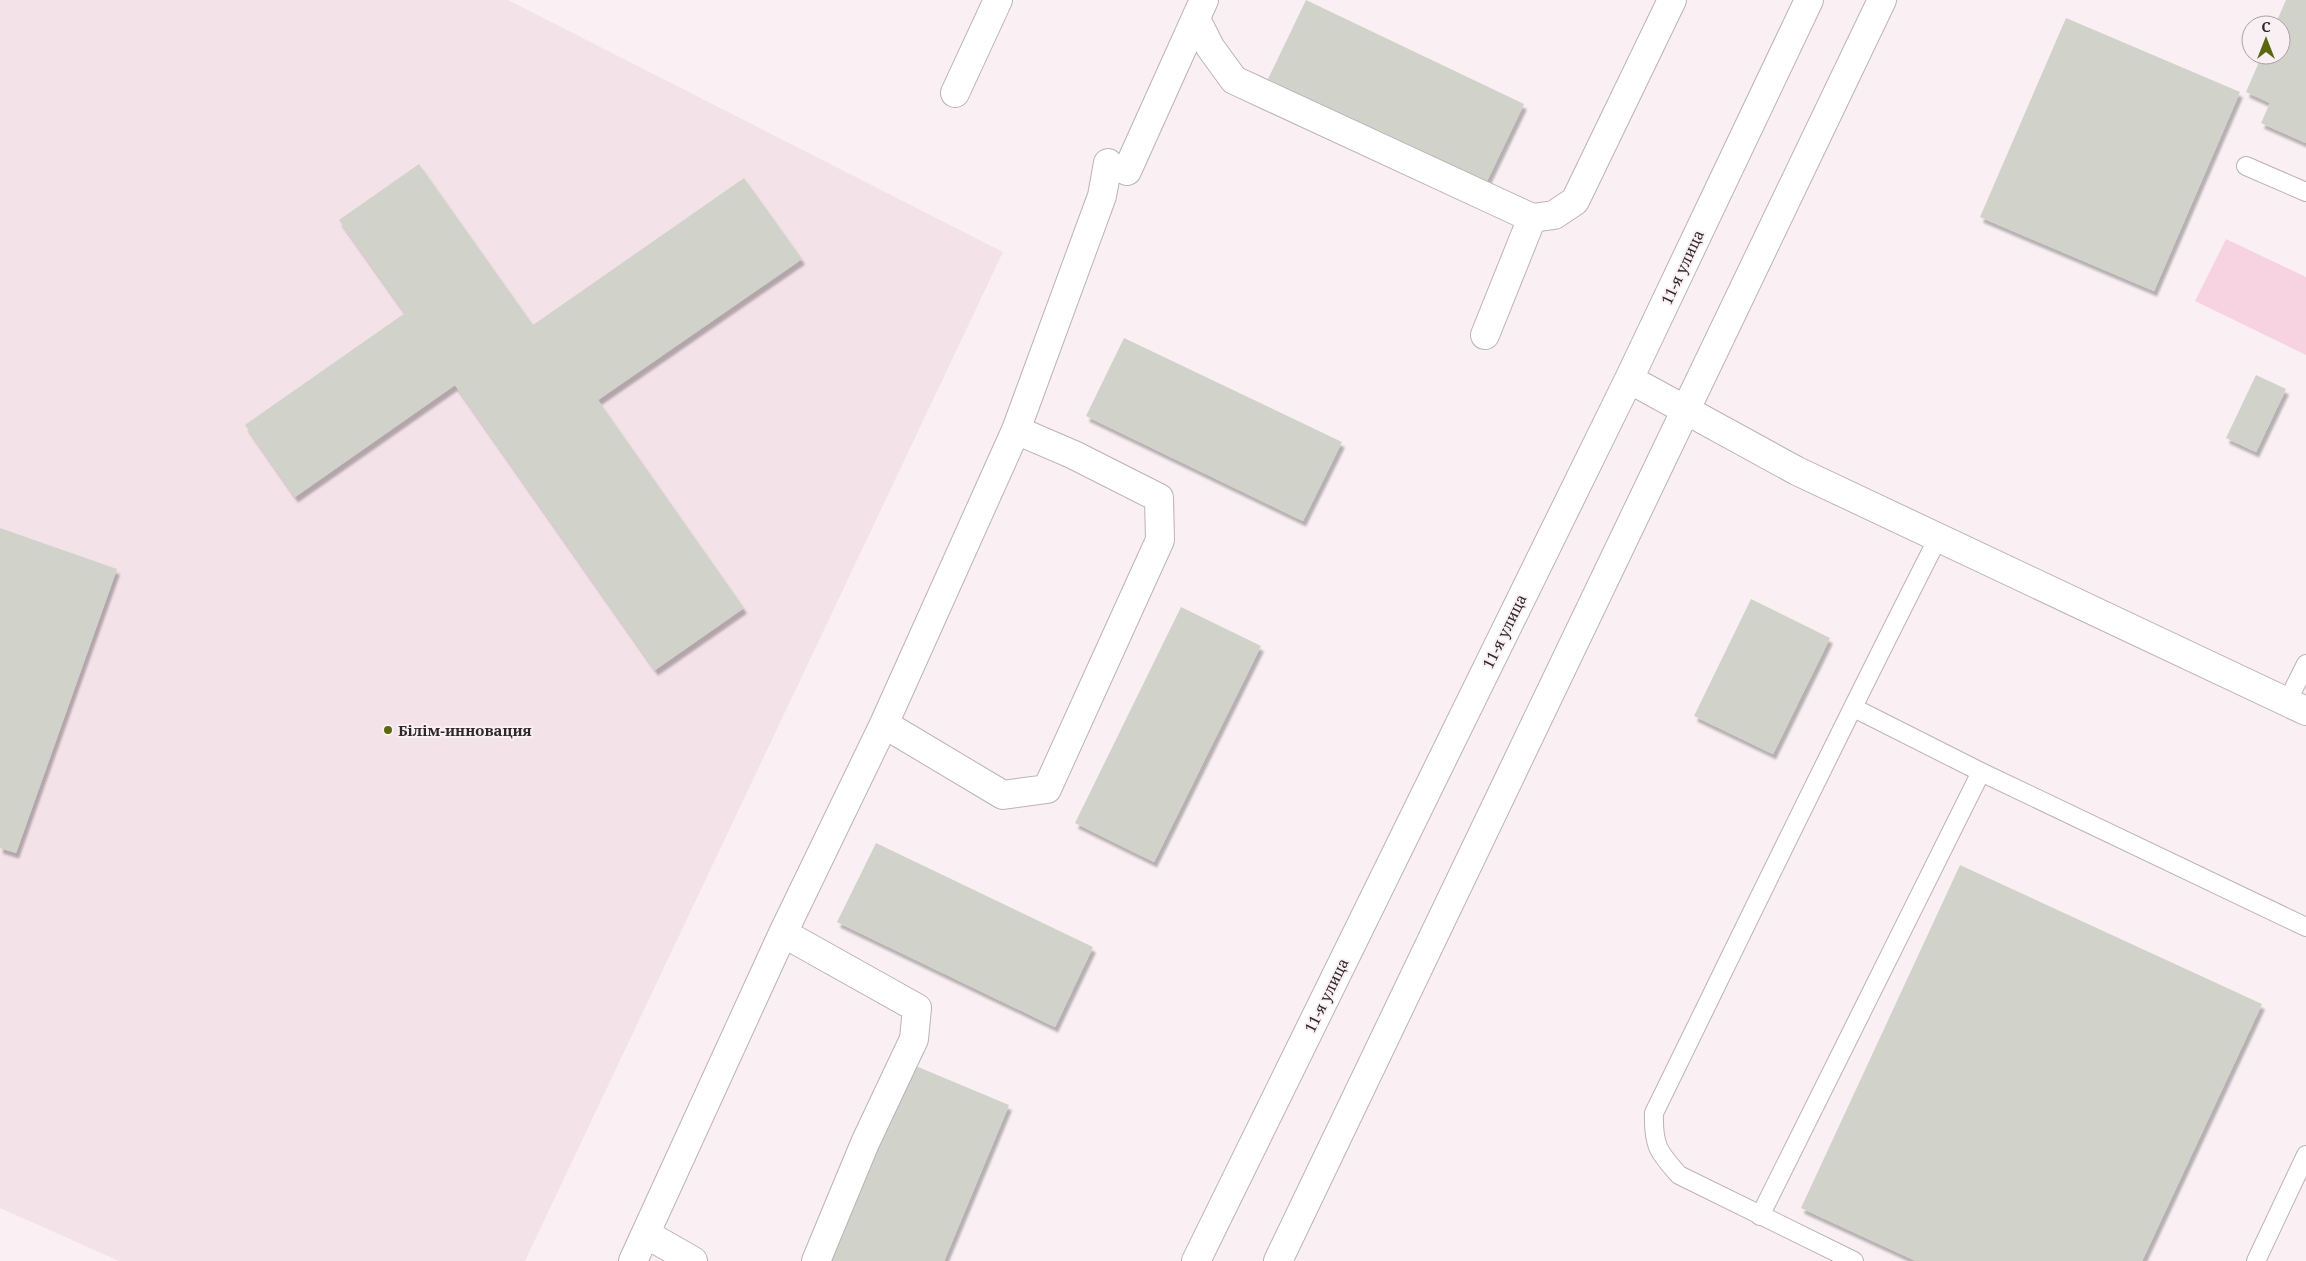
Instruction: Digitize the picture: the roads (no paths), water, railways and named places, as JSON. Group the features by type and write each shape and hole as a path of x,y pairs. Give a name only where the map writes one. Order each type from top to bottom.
{"street":[{"path":"955,93 998,0"},
{"path":"1200,10 1210,47 1234,80 1532,218 1554,215 1574,201 1672,0"},
{"name":"11-я улица","path":"1196,1261 1629,379 1809,0"},
{"path":"1278,1261 1882,0"},
{"path":"633,1261 783,933 884,724 1016,430 1102,196 1200,10"},
{"path":"1485,335 1532,218"},
{"path":"1629,379 1797,471 2297,706"},
{"path":"884,724 1002,795 1047,789 1160,540 1160,498 1074,455 1016,430"},
{"path":"783,933 917,1008 914,1039 865,1143 816,1261"},
{"path":"646,1234 693,1261"}],"lane":[{"path":"2246,166 2306,192"},
{"path":"1854,1261 1679,1175 1664,1159 1653,1137 1654,1113 1854,708 1887,635 1938,538"},
{"path":"2297,706 2306,664"},
{"path":"1854,708 1981,772 2306,927"},
{"path":"1760,1216 1981,772"},
{"path":"2256,1261 2306,1155"}],"place":[{"name":"Білім-инновация","path":"388,730"}]}
